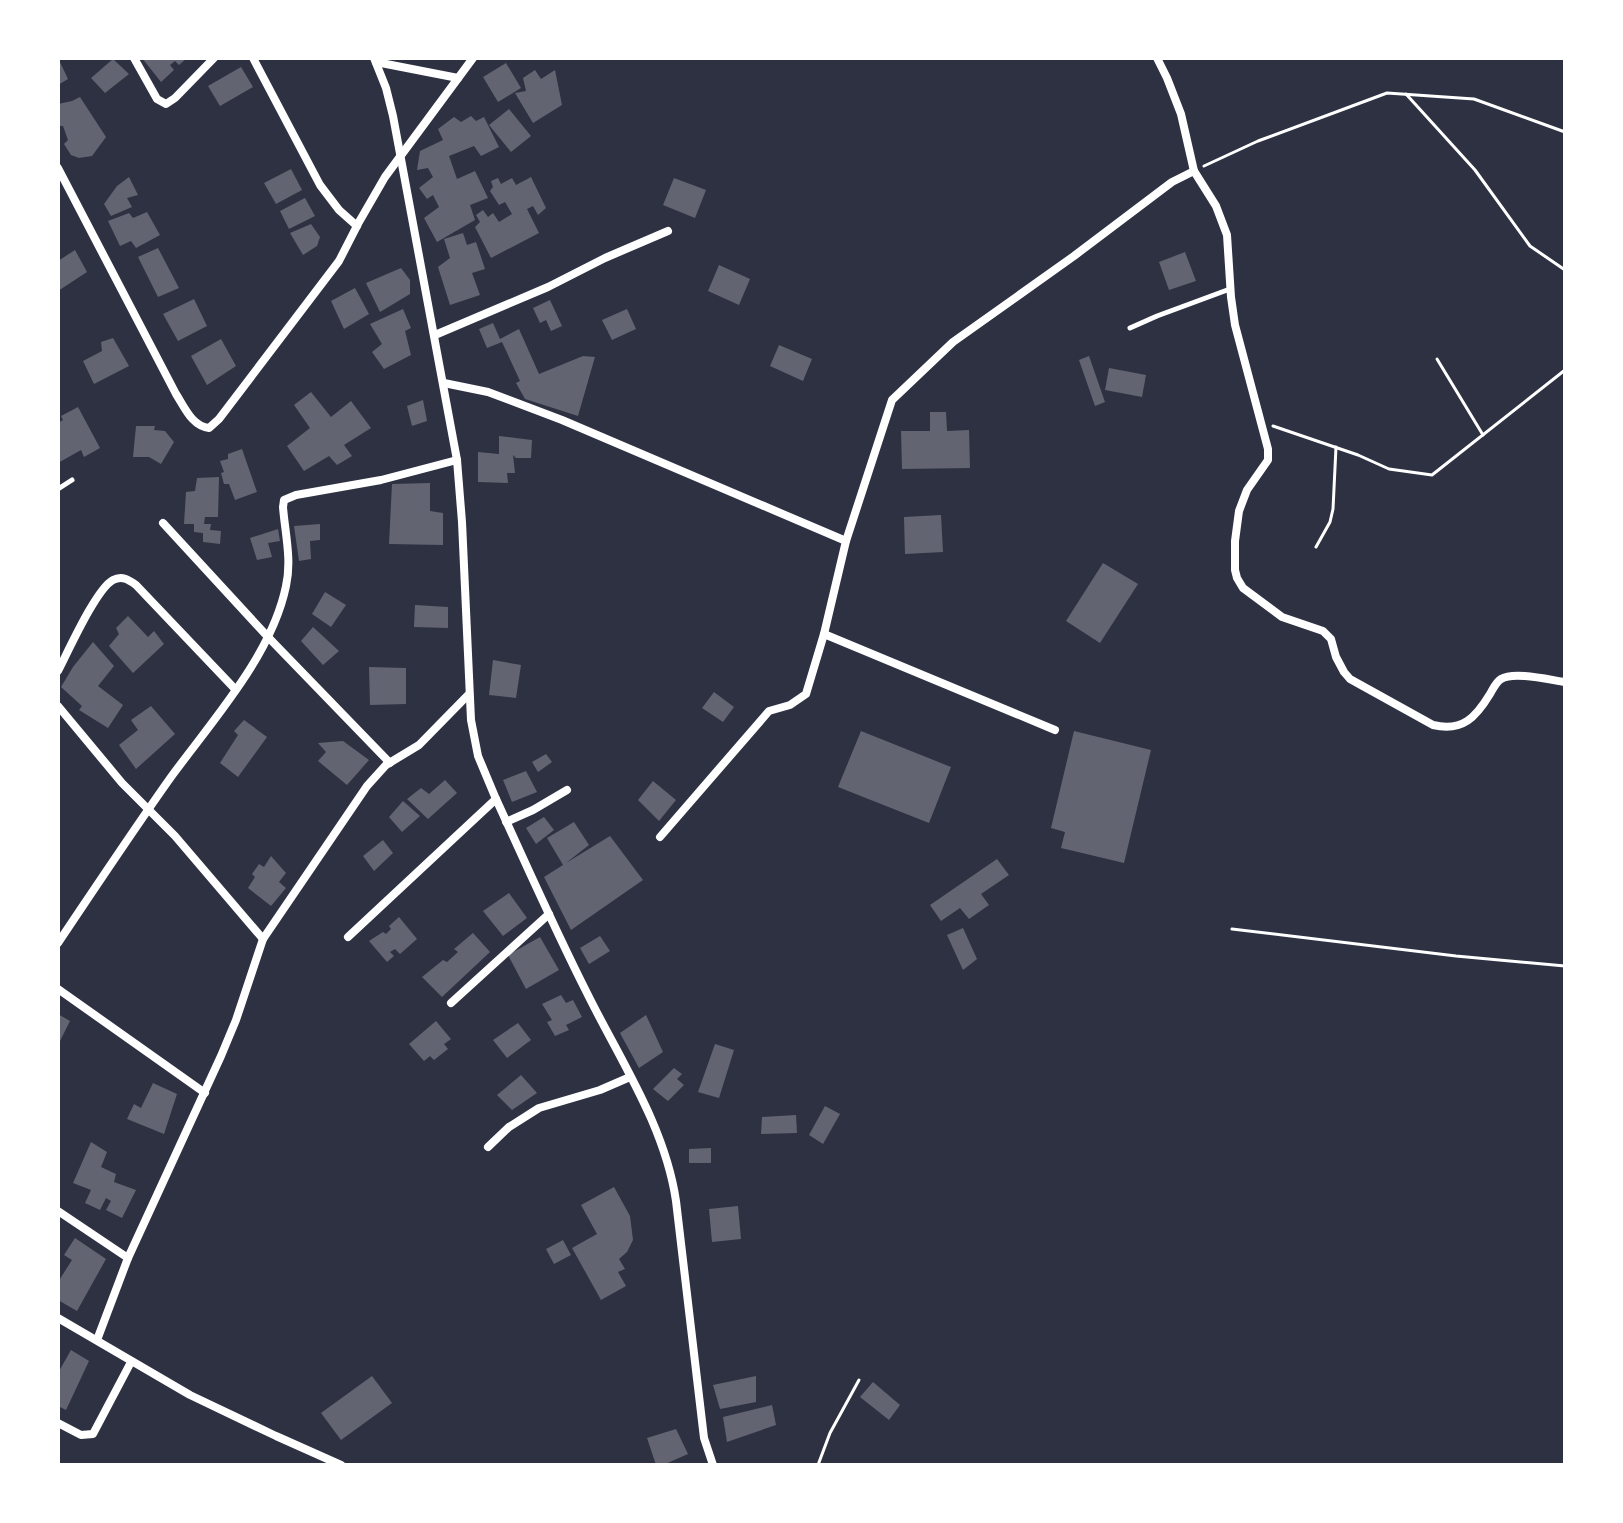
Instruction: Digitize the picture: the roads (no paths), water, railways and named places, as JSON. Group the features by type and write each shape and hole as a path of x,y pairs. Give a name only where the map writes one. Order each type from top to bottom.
{"street":[{"path":"134,58 157,99 166,104 214,58"},
{"path":"253,58 320,185 339,210 357,226"},
{"path":"58,168 176,394 196,423 207,428 219,419 339,261 379,186 473,58"},
{"path":"1157,58 1181,114 1194,171 1211,197 1224,227 1235,325 1268,449 1268,460 1247,490 1239,511 1235,570 1243,588 1282,617 1323,631 1331,639 1336,657 1350,679 1433,725 1449,727 1469,721 1480,710 1495,685 1507,677 1565,682"},
{"path":"375,60 458,78"},
{"path":"375,60 388,94 401,156 457,460 474,742 506,822 549,914 656,1129 672,1175 704,1438 713,1465"},
{"path":"660,837 769,711 790,705 806,694 846,541 892,400 953,342 1161,190 1194,171"},
{"path":"435,335 668,231"},
{"path":"444,383 488,392 562,420 846,541"},
{"path":"58,943 268,637 287,579 285,498 381,480 457,460"},
{"path":"163,523 390,763"},
{"path":"58,671 89,611 106,586 114,579 125,578 136,585 235,689"},
{"path":"824,634 1055,730"},
{"path":"97,1340 128,1258 236,1020 263,939 367,786 390,763 419,745 469,694"},
{"path":"58,706 122,783 175,836 263,939"},
{"path":"506,822 567,790"},
{"path":"348,937 496,799"},
{"path":"451,1003 549,914"},
{"path":"58,989 205,1093"},
{"path":"488,1147 509,1127 539,1108 600,1090 630,1077"},
{"path":"58,1211 128,1258"},
{"path":"58,1318 208,1405 341,1465"},
{"path":"58,1423 81,1435 93,1434 131,1362"}],"lane":[{"path":"1130,328 1230,289"},
{"path":"58,489 72,480"}]}
